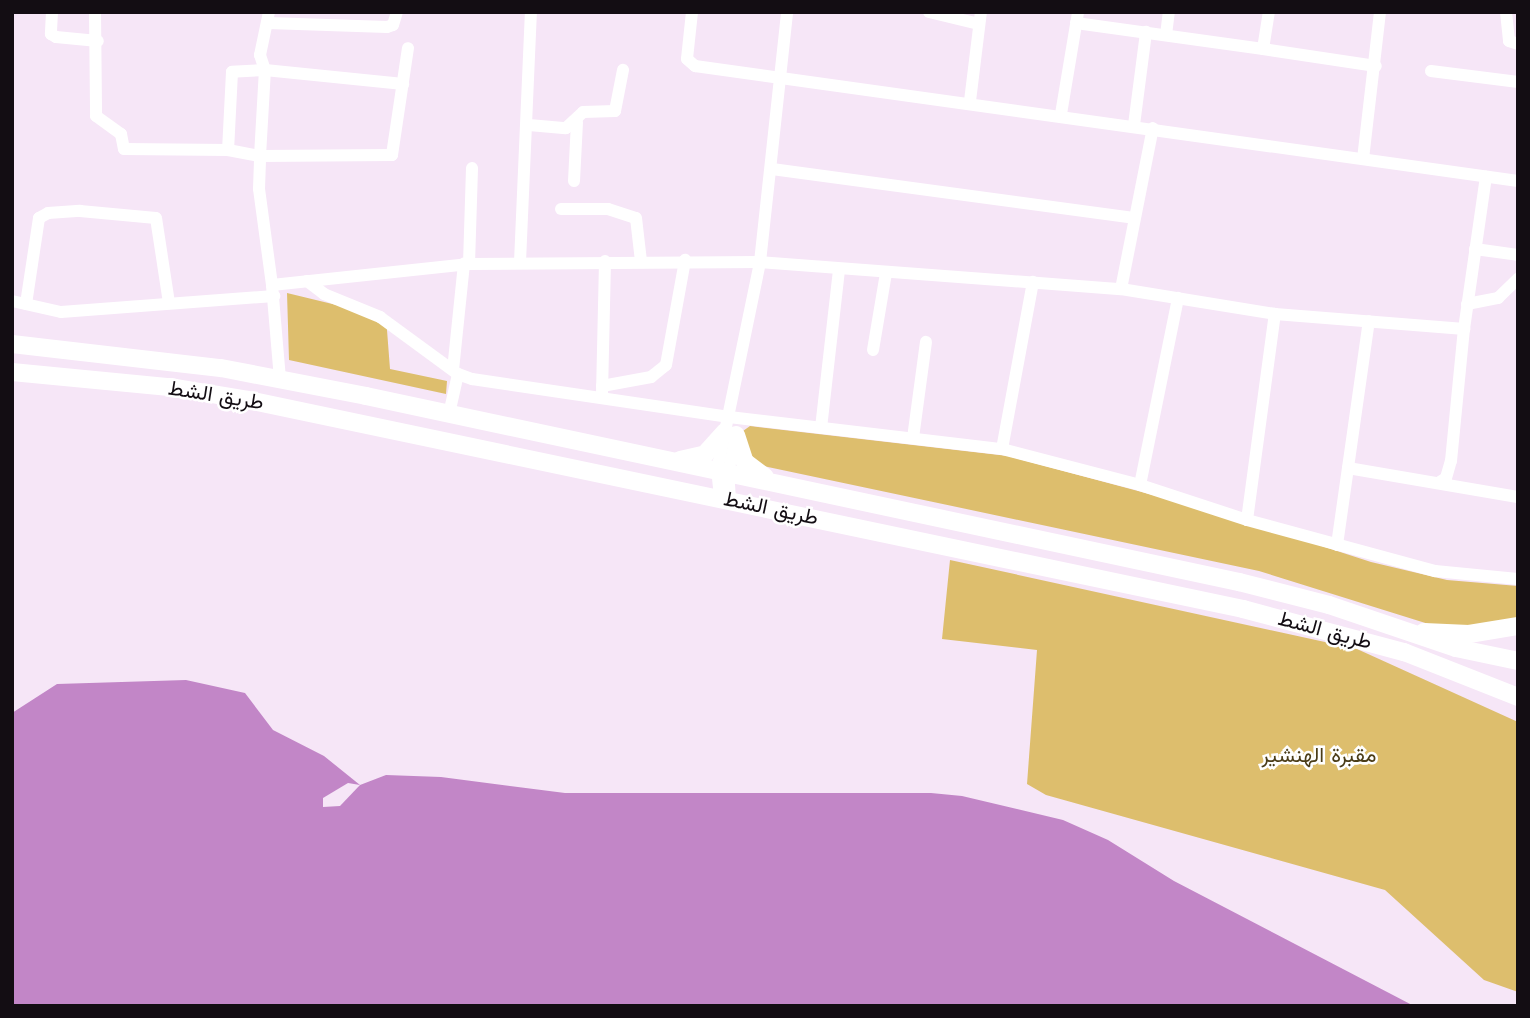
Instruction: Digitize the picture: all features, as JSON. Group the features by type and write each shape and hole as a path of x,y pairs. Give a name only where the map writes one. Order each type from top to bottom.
{"highway":[{"name":"طريق الشط","path":"12,344 280,379 774,482 1239,582 1456,648 1518,661"},
{"name":"طريق الشط","path":"12,372 169,387 248,400 725,498 1317,626 1404,652 1518,697"},
{"path":"673,462 705,454 730,426 745,462 774,482"},
{"path":"1413,633 1469,634 1518,626"}],"street":[{"path":"52,12 51,34 56,37 97,41"},
{"path":"95,12 96,116 121,134 124,149 228,150 260,156 392,155 408,48"},
{"path":"280,379 273,290 259,188 265,70 260,55 269,18 387,27 393,25 397,12"},
{"path":"520,262 529,125 531,12"},
{"path":"692,12 688,63 971,101 1518,181"},
{"path":"725,498 722,472 761,262 787,12"},
{"path":"929,12 980,18 971,101"},
{"path":"1166,35 1169,12"},
{"path":"1263,48 1269,12"},
{"path":"1363,159 1376,66 1380,12"},
{"path":"1506,12 1509,41 1518,44"},
{"path":"1061,114 1077,18 1146,32 1376,66"},
{"path":"1134,125 1146,32"},
{"path":"228,150 232,72 265,70 403,84"},
{"path":"574,181 577,122 583,112 618,107 623,70"},
{"path":"1430,71 1518,82"},
{"path":"529,125 566,128 577,122"},
{"path":"1121,289 1153,128"},
{"path":"449,414 467,264 472,168"},
{"path":"772,169 1134,218"},
{"path":"1438,483 1446,478 1451,461 1467,304 1486,177"},
{"path":"561,209 608,209 636,218 641,261"},
{"path":"26,304 39,219 48,213 80,211 156,218 169,303"},
{"path":"1475,249 1518,255"},
{"path":"602,392 651,377 666,365 685,260"},
{"path":"12,301 61,312 169,303 273,290 307,281 467,264 685,260 761,262 1121,289 1275,314 1464,329"},
{"path":"602,392 605,261"},
{"path":"821,428 839,269"},
{"path":"873,350 886,273"},
{"path":"1467,304 1497,298 1518,279"},
{"path":"307,281 324,294 380,317 456,372 602,392 730,426 821,428 1002,449 1140,485 1247,520 1435,571 1518,579"},
{"path":"1002,449 1033,282"},
{"path":"1140,485 1178,298"},
{"path":"1247,520 1275,314"},
{"path":"1337,545 1369,321"},
{"path":"913,438 926,342"},
{"path":"1348,468 1518,497"}],"green space":[{"path":"287,293 386,317 390,369 447,381 446,394 289,360"},
{"path":"750,426 1008,456 1220,513 1371,562 1447,580 1518,586 1518,618 1469,628 1435,626 1259,571 754,464 743,441 743,431"},
{"name":"مقبرة الهنشير","path":"950,560 1357,649 1518,722 1518,992 1484,980 1385,890 1046,795 1027,784 1037,650 942,639"}],"shaded area":[{"path":"186,680 245,693 273,730 324,756 360,785 386,775 441,777 565,793 931,793 962,796 1063,820 1108,840 1174,881 1414,1006 12,1006 12,713 57,684"}],"pier":[{"path":"348,783 360,785 340,806 323,807 323,798"}]}
